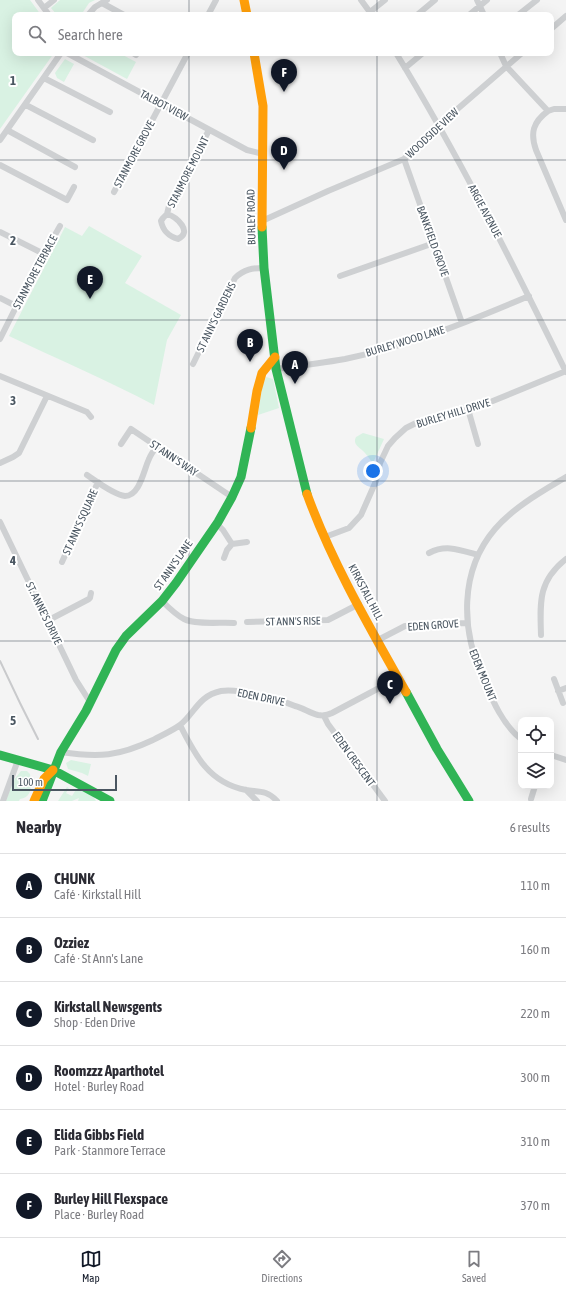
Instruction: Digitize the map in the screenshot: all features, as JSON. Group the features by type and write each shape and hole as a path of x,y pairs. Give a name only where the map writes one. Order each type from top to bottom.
{"street":[{"path":"38,0 47,12"},
{"path":"44,8 54,0"},
{"path":"210,12 216,0"},
{"path":"244,0 246,12"},
{"path":"361,0 370,12"},
{"path":"373,12 385,0"},
{"path":"421,12 435,0"},
{"path":"472,12 479,3 487,0"},
{"path":"522,12 537,0"},
{"path":"91,12 104,1 120,12"},
{"path":"554,26 566,16"},
{"path":"0,140 59,56"},
{"name":"TALBOT VIEW","path":"73,56 247,150 263,154"},
{"name":"STANMORE GROVE","path":"114,192 186,56"},
{"name":"BURLEY ROAD","path":"255,56 263,106 262,221 264,268 278,380"},
{"name":"ARGIE AVENUE","path":"398,56 439,125 490,219 566,372"},
{"path":"405,68 419,56"},
{"path":"501,56 506,66 548,111"},
{"name":"WOODSIDE VIEW","path":"262,221 404,159 439,125 518,56"},
{"path":"44,78 110,112"},
{"path":"26,104 93,140"},
{"path":"566,109 554,109 548,111 542,116 537,122 533,131 532,140 566,220"},
{"path":"7,130 76,167"},
{"name":"STANMORE MOUNT","path":"167,214 169,206 209,130"},
{"name":"BANKFIELD GROVE","path":"404,159 462,323"},
{"path":"0,165 68,200 74,187"},
{"name":"STANMORE TERRACE","path":"0,339 16,306 60,226"},
{"path":"0,232 44,254"},
{"path":"340,276 434,243"},
{"name":"ST ANN'S GARDENS","path":"192,364 235,278 240,273 249,269 264,268"},
{"name":"BURLEY WOOD LANE","path":"276,369 345,359 391,347 462,323 529,296"},
{"path":"0,298 16,306"},
{"name":"ST ANN'S LANE","path":"53,770 61,752 90,702 116,650 126,636 162,601 176,583 217,524 232,497 241,477 262,373 275,357"},
{"name":"BURLEY HILL DRIVE","path":"325,536 349,528 361,515 376,481 380,463 388,446 406,428 420,421 478,407 566,372"},
{"path":"0,376 87,412 91,417"},
{"name":"KIRKSTALL HILL","path":"278,380 304,487 325,536 341,571 398,678 450,771 469,801"},
{"path":"0,463 19,453 48,396"},
{"path":"468,409 478,444"},
{"name":"ST ANN'S WAY","path":"121,444 131,429 232,497"},
{"name":"ST ANN'S SQUARE","path":"87,475 117,494 126,496 133,493 139,485 149,458 157,446"},
{"name":"EDEN MOUNT","path":"518,736 508,726 492,698 475,660 467,622 468,585 478,555 487,539 496,528 514,511 566,478"},
{"name":"ST ANN'S SQUARE","path":"62,562 98,482"},
{"name":"ST. ANNE'S DRIVE","path":"0,522 76,680 90,702"},
{"path":"217,524 232,544"},
{"path":"224,558 227,550 232,544 247,542"},
{"path":"430,553 438,548 452,548 478,555"},
{"path":"541,634 540,607 544,586 554,569 566,559"},
{"path":"47,621 89,600 91,593"},
{"path":"162,601 185,620 194,622 234,623"},
{"name":"ST ANN'S RISE","path":"247,622 328,620 359,604"},
{"name":"EDEN GROVE","path":"378,640 405,626 467,622"},
{"path":"324,716 398,678"},
{"path":"554,679 563,703"},
{"path":"558,691 566,688"},
{"name":"EDEN DRIVE","path":"61,752 94,756 117,753 145,744 180,725 202,700 222,691 242,692 276,699 314,714 324,716"},
{"name":"EDEN CRESCENT","path":"324,716 328,724 385,801"},
{"path":"180,725 203,766 216,778 246,790 261,791 270,795 277,801"},
{"path":"0,755 53,770 110,801"},
{"path":"554,758 566,760"},
{"path":"3,801 18,760"},
{"path":"34,801 44,780 53,770"},
{"path":"42,801 51,780 53,770"},
{"path":"531,799 534,789"},
{"path":"246,790 257,801"}],"green space":[{"path":"0,0 30,0 39,12 12,12 12,56 52,56 0,129"},
{"path":"60,0 95,0 89,3 83,12 54,12 51,8"},
{"path":"85,56 125,56 136,62 127,79"},
{"path":"65,59 74,64 64,82 57,78 55,73"},
{"path":"89,226 142,256 125,283 181,315 167,340 154,405 9,336 65,227 82,236"},
{"path":"266,377 273,379 279,408 258,415 262,387"},
{"path":"363,433 384,439 373,463 355,442 356,437"},
{"path":"71,760 91,764 88,776 68,769 66,763"},
{"path":"21,771 27,771 30,774 31,790 27,796 19,801 6,801 13,781"},
{"path":"67,787 69,788 66,793 72,796 77,788 93,796 96,801 78,801 79,798 72,801 58,801"}],"railway":[{"path":"0,661 38,739"}],"traffic: fast":[{"path":"262,227 264,268 276,369 307,494"},
{"path":"42,801 61,752 86,711 116,650 126,636 162,601 218,522 241,477 251,428"},
{"path":"406,692 437,749 469,801"},
{"path":"0,755 53,770 110,801"}],"traffic: slow":[{"path":"244,0 246,12"},
{"path":"255,56 263,106 262,227"},
{"path":"251,428 257,391 262,373 275,357"},
{"path":"307,494 340,570 365,619 406,692"},
{"path":"34,801 44,779 53,770"}],"place":[{"name":"Burley Hill Flexspace","path":"284,92"},
{"name":"Roomzzz Aparthotel","path":"284,170"},
{"name":"Elida Gibbs Field","path":"90,299"},
{"name":"Ozziez","path":"250,362"},
{"name":"CHUNK","path":"295,384"},
{"name":"Kirkstall Newsgents","path":"390,704"}]}
